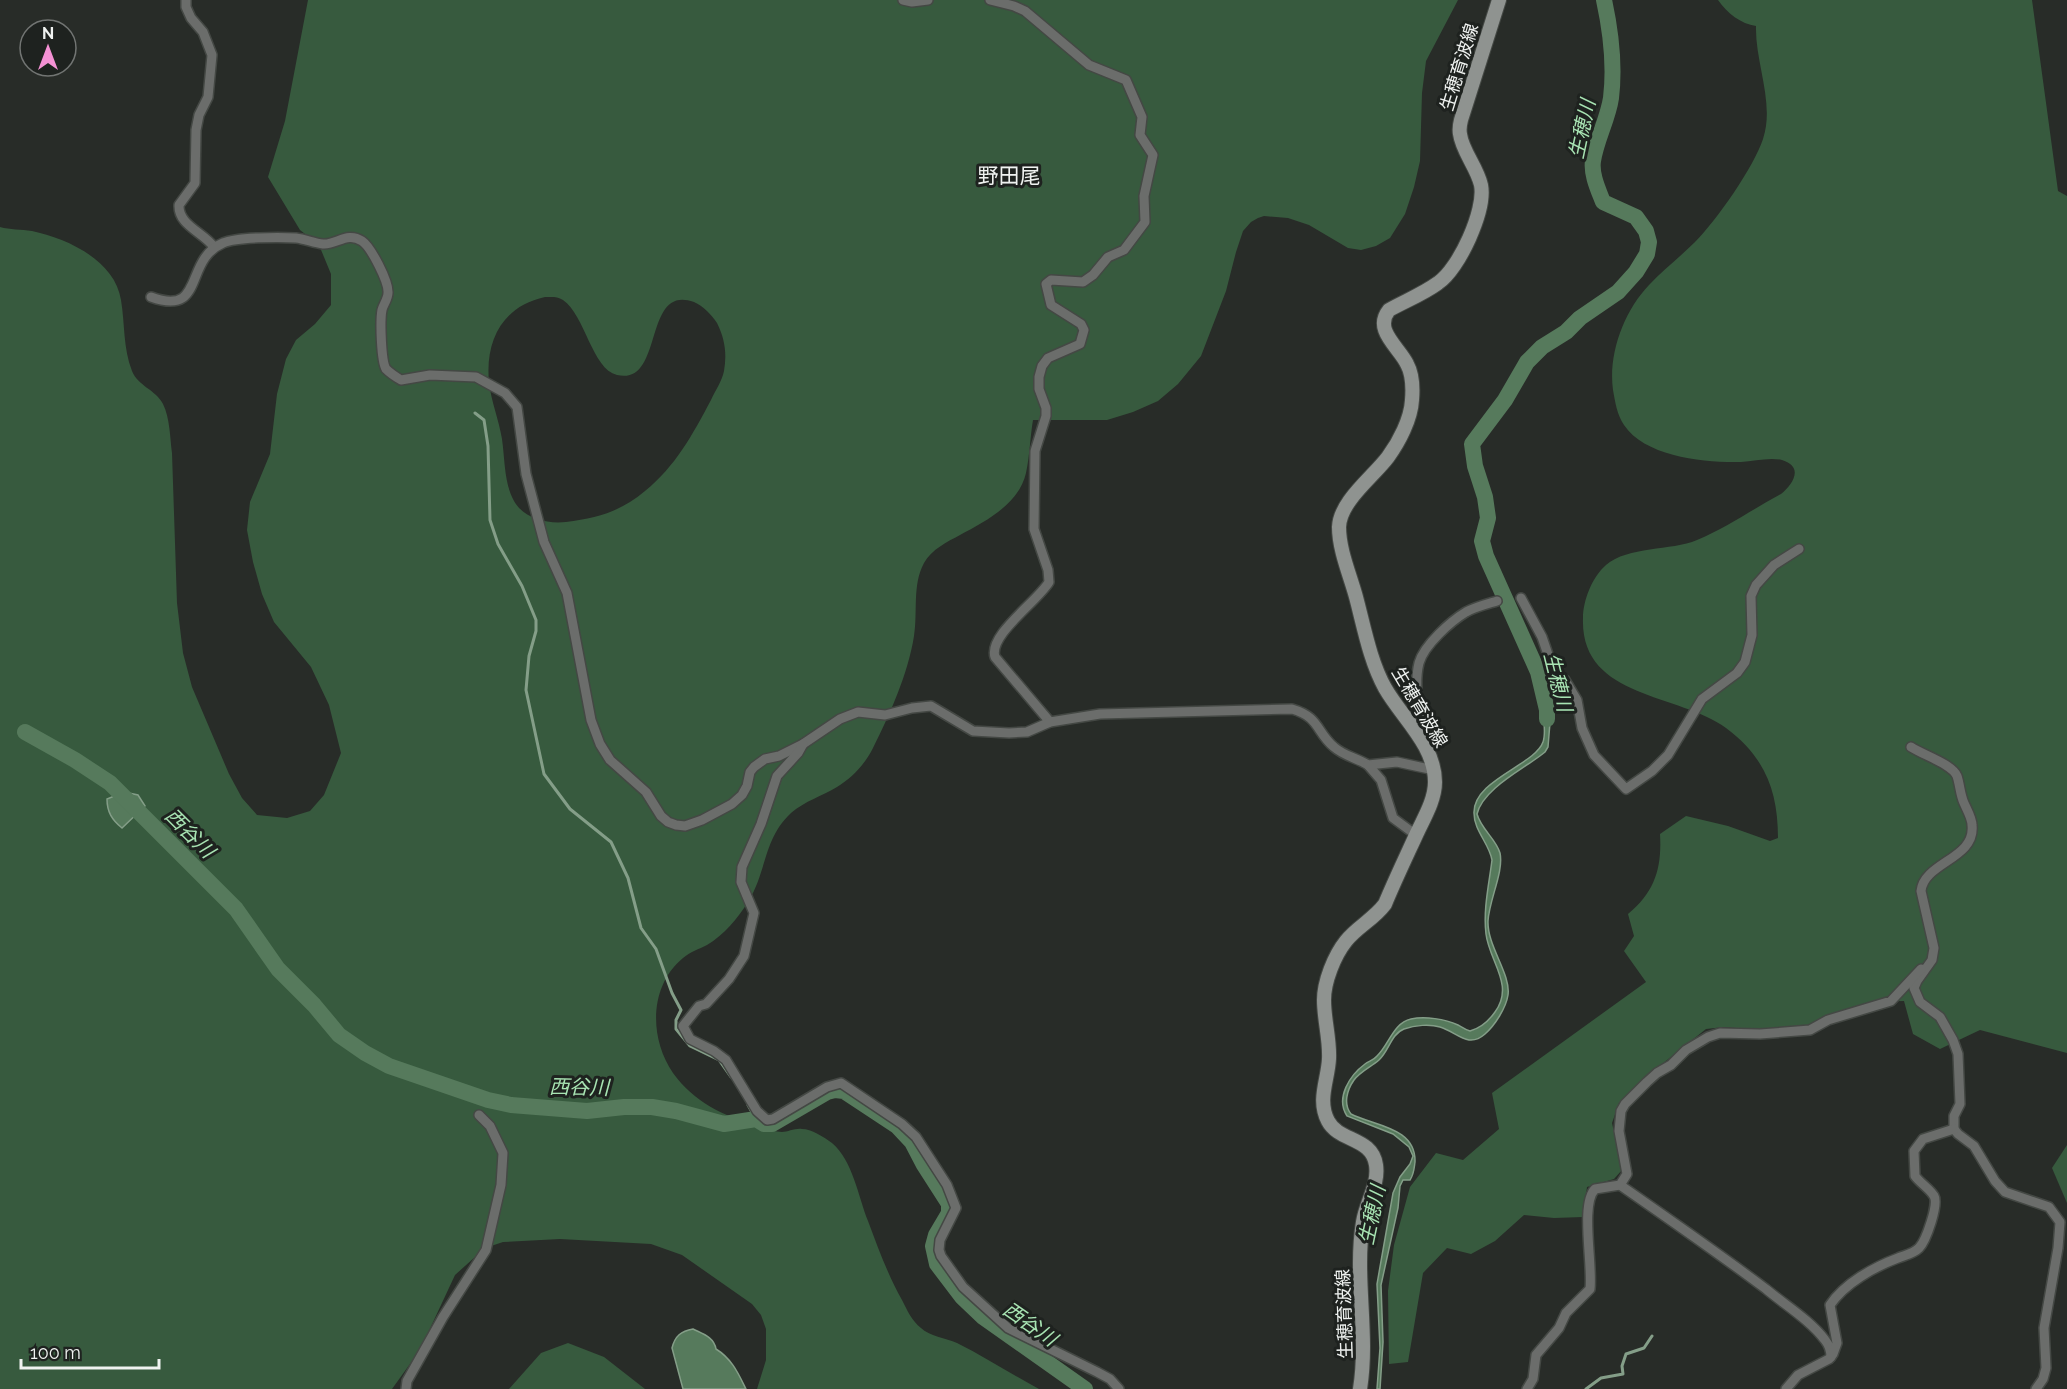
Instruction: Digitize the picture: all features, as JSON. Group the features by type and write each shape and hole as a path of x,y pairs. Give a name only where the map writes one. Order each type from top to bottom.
{"main road":[{"name":"生穂育波線","path":"1360,1389 1364,1364 1360,1272 1362,1230 1363,1218 1376,1182 1377,1166 1372,1152 1364,1144 1337,1132 1325,1114 1323,1097 1329,1048 1324,992 1339,952 1355,931 1380,911 1385,904 1434,790 1434,770 1420,738 1385,687 1377,669 1349,576 1339,525 1346,505 1393,450 1411,411 1413,384 1409,367 1386,334 1383,327 1385,315 1389,310 1438,283 1450,272 1479,213 1482,187 1460,134 1461,120 1500,0"}],"street":[{"path":"186,0 186,7 191,18 209,43 212,64 208,97 199,115 196,130 195,183 178,209 183,221 205,237 214,247"},
{"path":"903,0 912,2 928,0"},
{"path":"990,0 1025,11 1089,65 1126,80 1142,117 1140,135 1153,155 1144,196 1145,222 1124,250 1108,257 1093,275 1083,282 1051,280 1046,284 1051,304 1081,324 1084,330 1080,344 1045,362 1038,382 1046,408 1046,416 1035,451 1034,529 1048,570 1049,582 1000,636 993,652 1050,722"},
{"path":"151,297 163,302 175,302 187,295 193,286 197,270 214,247 235,240 297,238 322,244 350,237 362,241 372,251 387,284 388,293 381,315 383,358 386,368 401,380 430,375 476,377 496,387 510,398 519,413 519,432 525,474 544,542 567,593 591,720 600,744 610,760 646,792 668,822 685,826 717,813 742,795 754,766 765,759 779,756 803,744 849,714 858,712 885,715 923,706 938,708 964,728 973,731 1027,732 1050,722 1100,714 1292,709 1302,712 1316,723 1334,748 1368,765 1381,780 1393,818 1416,835"},
{"path":"1521,598 1542,637 1554,672 1565,680 1577,700 1582,728 1594,755 1626,789 1663,761 1702,699 1737,673 1744,663 1752,635 1751,596 1756,585 1774,565 1799,549"},
{"path":"1420,738 1418,679 1420,663 1426,650 1464,613 1497,601"},
{"path":"803,744 777,776 761,824 742,867 741,882 754,913 744,957 729,979 684,1023 683,1029 690,1039 726,1060 757,1111 767,1120 773,1119 827,1087 841,1083 902,1124 920,1144 929,1161 947,1185 954,1200 955,1213 940,1240 939,1250 963,1287 1008,1328 1110,1379 1119,1389"},
{"path":"1911,747 1948,765 1953,770 1972,822 1971,835 1960,851 1928,875 1921,885 1934,948 1932,960 1914,988 1920,1002 1940,1017 1958,1053 1960,1104 1954,1116 1954,1129 1974,1146 2000,1187 2010,1195 2049,1207 2060,1222 2060,1238 2044,1328 2046,1368 2043,1379 2036,1389"},
{"path":"1368,765 1397,762 1434,770"},
{"path":"1620,1185 1627,1174 1619,1131 1621,1111 1647,1082 1671,1065 1686,1050 1720,1033 1760,1034 1810,1030 1828,1020 1891,1001 1909,980 1921,969 1929,966"},
{"path":"405,1389 407,1381 443,1317 486,1250 501,1185 503,1153 490,1126 479,1115"},
{"path":"1786,1389 1798,1375 1831,1357 1837,1343 1830,1305 1840,1292 1856,1280 1911,1253 1922,1245 1935,1211 1936,1202 1934,1196 1915,1176 1914,1150 1923,1139 1954,1129"},
{"path":"1527,1389 1533,1379 1536,1355 1558,1328 1566,1313 1590,1289 1587,1218 1590,1196 1596,1189 1620,1185 1724,1258 1781,1302 1825,1340 1831,1357"}],"shaded area":[{"path":"308,0 1458,0 1426,61 1422,93 1420,161 1405,214 1390,238 1376,246 1361,250 1348,248 1309,225 1288,218 1264,216 1258,218 1243,231 1226,291 1201,356 1178,384 1158,401 1107,420 1033,420 1026,473 1016,494 1009,503 980,524 935,550 927,558 920,571 914,636 903,679 892,708 866,760 843,783 802,805 782,823 770,845 754,891 744,908 719,936 686,956 672,970 659,997 656,1013 660,1044 665,1059 681,1083 700,1100 732,1117 779,1132 806,1129 832,1143 850,1169 883,1261 915,1322 928,1333 957,1343 1039,1389 757,1389 766,1360 766,1329 761,1315 752,1304 682,1255 651,1244 560,1239 503,1242 485,1248 455,1275 420,1350 392,1389 0,1389 0,227 45,234 74,245 99,262 117,286 121,300 127,354 132,371 138,381 160,399 168,422 172,453 177,603 183,653 192,687 229,774 242,798 257,815 287,818 310,811 324,795 341,753 329,705 311,667 274,622 262,594 247,530 250,502 270,454 277,394 286,359 296,340 315,324 331,305 331,274 319,245 300,230 268,177 285,121","holes":["545,297 561,299 571,307 601,363 608,371 617,375 632,374 642,366 659,320 667,307 678,300 694,302 710,314 717,323 724,341 725,359 722,378 690,437 656,482 617,509 598,516 566,522 537,519 524,512 514,501 507,479 502,439 489,382 490,352 500,327 518,308"]},
{"path":"1718,0 2032,0 2058,191 2067,196 2067,1053 1980,1030 1940,1049 1913,1034 1904,1001 1871,1002 1831,1014 1806,1027 1760,1030 1724,1027 1706,1029 1642,1080 1619,1103 1612,1123 1622,1170 1614,1179 1587,1187 1583,1217 1554,1218 1524,1215 1495,1241 1471,1254 1447,1248 1423,1273 1408,1362 1389,1364 1388,1291 1394,1245 1410,1187 1436,1153 1463,1160 1499,1129 1492,1093 1646,982 1624,951 1634,936 1628,914 1645,897 1655,879 1660,858 1660,834 1686,816 1728,826 1770,841 1778,838 1772,790 1760,763 1751,751 1726,728 1706,717 1636,690 1615,679 1597,664 1586,645 1583,618 1589,590 1596,576 1606,565 1626,555 1675,546 1708,535 1781,494 1789,486 1794,476 1793,467 1782,460 1741,462 1694,459 1661,451 1646,444 1624,425 1613,390 1613,362 1616,348 1632,307 1649,285 1695,242 1713,221 1752,164 1763,139 1767,111 1756,26 1735,17"},
{"name":"生穂川","path":"1546,691 1551,710 1548,747 1545,752 1496,787 1487,796 1477,814 1500,853 1500,869 1488,921 1491,940 1508,987 1507,1000 1502,1011 1485,1034 1473,1040 1462,1038 1436,1026 1422,1025 1400,1031 1379,1060 1357,1077 1348,1093 1347,1106 1351,1114 1392,1129 1409,1141 1415,1162 1410,1180 1403,1180 1400,1186 1398,1208 1381,1285 1383,1342 1380,1389 1377,1389 1380,1348 1377,1284 1393,1193 1413,1156 1409,1147 1393,1134 1347,1116 1343,1095 1354,1074 1376,1057 1395,1030 1405,1021 1417,1018 1435,1019 1453,1023 1470,1031 1487,1022 1495,1012 1500,1002 1502,983 1488,944 1485,925 1492,860 1476,826 1474,813 1476,801 1483,791 1529,758 1543,742 1545,733 1543,703"},
{"path":"124,792 138,795 145,806 122,828 111,815 107,799"},
{"path":"2067,1145 2067,1203 2052,1168"},
{"path":"693,1329 708,1336 716,1349 734,1367 746,1389 683,1389 672,1348 679,1335"},
{"path":"568,1343 604,1357 645,1389 509,1389 541,1353"}],"waterway":[{"name":"生穂川","path":"1547,719 1538,672 1486,556 1482,541 1488,518 1472,444 1505,400 1527,362 1542,347 1566,332 1580,318 1618,292 1636,272 1647,254 1649,242 1646,231 1636,217 1603,202 1593,171 1593,161 1611,98 1613,73 1609,24 1604,0"},
{"path":"475,413 484,420 488,446 490,520 498,544 522,586 536,620 536,631 529,656 526,690 544,774 570,809 611,842 628,878 641,928 656,949 672,993 681,1010 676,1020 676,1029 690,1046 719,1060 731,1077"},
{"name":"西谷川","path":"25,732 110,783 236,909 278,969 314,1005 339,1035 389,1066 488,1100 511,1105 587,1111 652,1107 724,1124 756,1119 764,1124 772,1124 827,1092 844,1091 897,1126 912,1142 949,1204 949,1213 936,1235 933,1246 937,1264 962,1297 983,1317 1085,1389"},
{"path":"748,1105 756,1119"},
{"path":"1586,1389 1601,1378 1623,1374 1622,1366 1626,1354 1644,1348 1652,1336"}],"district":[{"name":"野田尾","path":"1009,175"}]}
